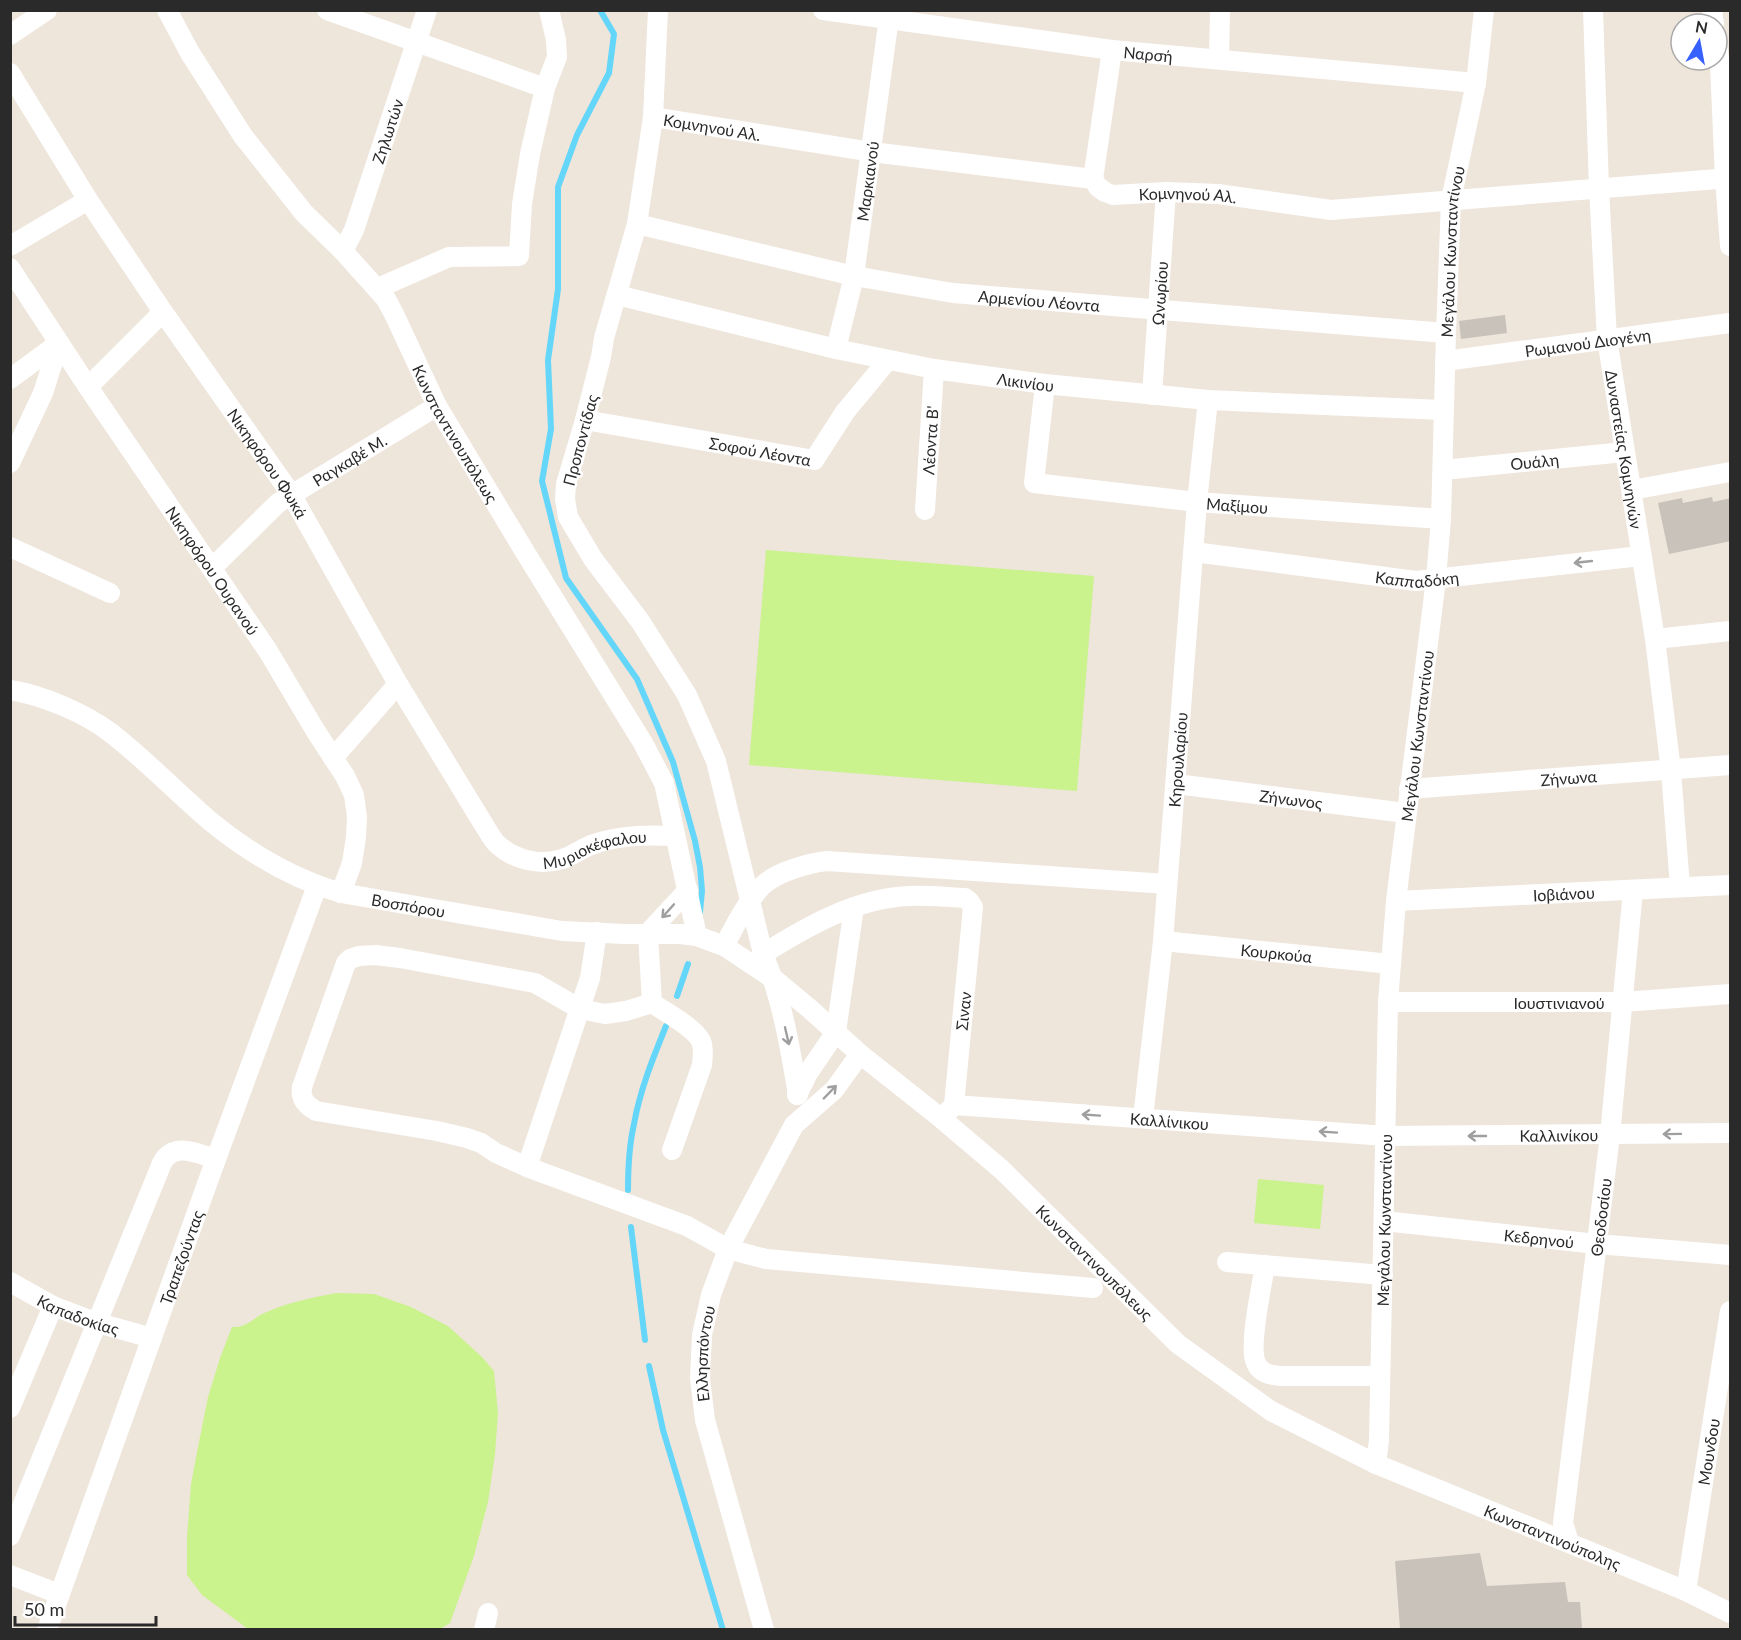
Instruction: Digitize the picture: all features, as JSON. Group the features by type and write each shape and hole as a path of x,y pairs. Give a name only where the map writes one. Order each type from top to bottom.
{"street":[{"path":"10,35 46,10"},
{"name":"Κωνσταντινουπόλεως","path":"167,10 190,52 243,136 304,213 378,288 394,314 437,406 643,743 664,783 674,837 688,890"},
{"path":"327,10 545,88"},
{"name":"Ζηλωτών","path":"343,251 354,230 427,10"},
{"path":"378,288 449,257 519,256 522,204 530,154 545,88 557,57 556,40 549,10"},
{"name":"Προποντίδας","path":"658,10 653,117 637,224 604,338 585,420 566,484 565,499 568,517 593,559 640,621 687,695 716,761 763,954 774,979"},
{"name":"Ναρσή","path":"823,10 890,15 1112,50 1476,83"},
{"path":"1219,59 1220,10"},
{"name":"Μεγάλου Κωνσταντίνου","path":"1376,1464 1379,1440 1388,1002 1396,901 1436,579 1441,519 1451,200 1476,83 1484,10"},
{"name":"Δυναστείας Κομνηνών","path":"1593,10 1607,339 1655,639 1671,771 1680,887"},
{"name":"Μαρκιανού","path":"836,349 854,276 890,15"},
{"path":"1093,179 1112,50"},
{"path":"1721,72 1731,246"},
{"name":"Νικηφόρου Φωκά","path":"10,73 87,200 291,494 398,684 483,825 497,844 517,857"},
{"name":"Κομνηνού Αλ.","path":"653,117 872,152 1093,179 1098,187 1113,195 1166,192 1218,194 1331,210 1728,178"},
{"name":"Ωνωρίου","path":"1152,395 1166,192"},
{"path":"10,246 87,200"},
{"name":"Αρμενίου Λέοντα","path":"637,224 854,276 953,293 1446,333"},
{"name":"Νικηφόρου Ουρανού","path":"10,267 88,387 268,651 354,795 357,818 356,837 352,863 342,893"},
{"name":"Λικινίου","path":"617,295 836,349 934,369 1045,384 1208,400 1443,410"},
{"path":"88,387 163,312"},
{"name":"Ρωμανού Διογένη","path":"1445,361 1731,322"},
{"path":"10,379 59,343"},
{"path":"10,463 43,393 59,343"},
{"name":"Σοφού Λέοντα","path":"585,420 814,460 845,412 888,360"},
{"name":"Λέοντα Β'","path":"925,510 934,369"},
{"name":"Μαξίμου","path":"1045,384 1034,483 1197,502 1441,519"},
{"name":"Κηρουλαρίου","path":"1143,1118 1163,941 1197,502 1208,400"},
{"name":"Ραγκαβέ Μ.","path":"212,568 265,514 291,494 437,406"},
{"name":"Ουάλη","path":"1443,470 1624,453"},
{"path":"1632,490 1731,472"},
{"path":"10,547 110,593"},
{"name":"Καππαδόκη","path":"1194,552 1407,580 1436,579 1641,555"},
{"path":"1655,639 1731,631"},
{"path":"333,758 398,684"},
{"name":"Βοσπόρου","path":"10,690 68,708 110,732 233,839 270,863 317,886 342,893 562,931 697,936 724,946 774,979 836,1032"},
{"name":"Ζήνωνα","path":"1409,789 1731,765"},
{"name":"Ζήνωνος","path":"1176,784 1406,813"},
{"name":"Μυριοκέφαλου","path":"517,857 533,862 549,862 563,859 591,845 616,839 644,834 674,837"},
{"path":"724,946 763,885 810,863 827,861 1167,884"},
{"name":"Ιοβιάνου","path":"1396,901 1731,885"},
{"name":"Τραπεζούντας","path":"46,1629 317,886"},
{"path":"652,1003 648,933 688,890"},
{"path":"688,890 697,936"},
{"name":"Θεοδοσίου","path":"1569,1542 1563,1523 1610,1135 1633,890"},
{"name":"Σιναν","path":"854,907 877,900 908,896 965,898 974,907 948,1112"},
{"path":"763,954 812,926 854,907"},
{"path":"836,1032 854,907"},
{"path":"527,1167 590,978 597,932"},
{"name":"Κουρκούα","path":"1163,941 1391,964"},
{"path":"652,1003 626,1011 605,1014 580,1009 535,983 400,958 375,955 354,957 344,967 301,1093 305,1104 316,1111 467,1138 527,1167 687,1226 728,1249 766,1259 1093,1288"},
{"path":"774,979 798,1095"},
{"name":"Ιουστινιανού","path":"1388,1002 1623,1002 1731,994"},
{"path":"652,1003 696,1035 701,1042 703,1053 702,1065 672,1150"},
{"name":"Κωνσταντινουπόλεως","path":"836,1032 860,1054 948,1112 1001,1169 1178,1344 1271,1411 1376,1464"},
{"name":"Ελλησπόντου","path":"764,1629 705,1420 700,1378 702,1335 711,1295 728,1249 794,1125 798,1095 808,1073 836,1032"},
{"name":"Ελλησπόντου","path":"794,1125 834,1090 860,1054"},
{"name":"Καλλίνικου","path":"948,1112 1143,1118 1386,1136"},
{"name":"Καλλινίκου","path":"1386,1136 1731,1134"},
{"path":"10,1536 165,1157 180,1150 216,1159"},
{"name":"Κεδρηνού","path":"1384,1221 1597,1244 1731,1255"},
{"path":"1227,1262 1383,1275"},
{"path":"1265,1265 1254,1333 1255,1360 1261,1370 1280,1376 1380,1376"},
{"name":"Καπαδοκίας","path":"10,1282 53,1306 98,1323 152,1338"},
{"path":"10,1408 53,1306"},
{"name":"Μουνδου","path":"1686,1591 1731,1311"},
{"name":"Κωνσταντινούπολης","path":"1376,1464 1686,1591 1731,1613"},
{"path":"10,1575 59,1594"}],"green space":[{"path":"766,550 1094,576 1077,791 749,765"},
{"path":"1258,1179 1324,1185 1320,1229 1254,1223"},
{"path":"336,1293 374,1294 411,1307 448,1326 494,1371 498,1413 488,1502 474,1556 450,1623 440,1629 248,1629 202,1595 187,1575 191,1484 208,1397 232,1327 244,1325 280,1307"}],"building":[{"path":"1505,315 1507,333 1461,339 1459,321"},
{"path":"1712,497 1713,502 1731,498 1731,541 1669,554 1658,503 1682,498 1683,503"},
{"path":"1480,1553 1487,1586 1565,1582 1568,1602 1580,1602 1582,1629 1400,1629 1395,1561"}],"waterway":[{"path":"600,10 614,34 609,73 577,135 558,187 558,289 548,360 551,429 542,481 566,578 637,679 673,762 700,867 702,891 700,912"},
{"path":"677,996 688,964"},
{"path":"628,1190 632,1132 647,1074 666,1026"},
{"path":"631,1227 645,1340"},
{"path":"649,1366 663,1430 723,1630"}]}
